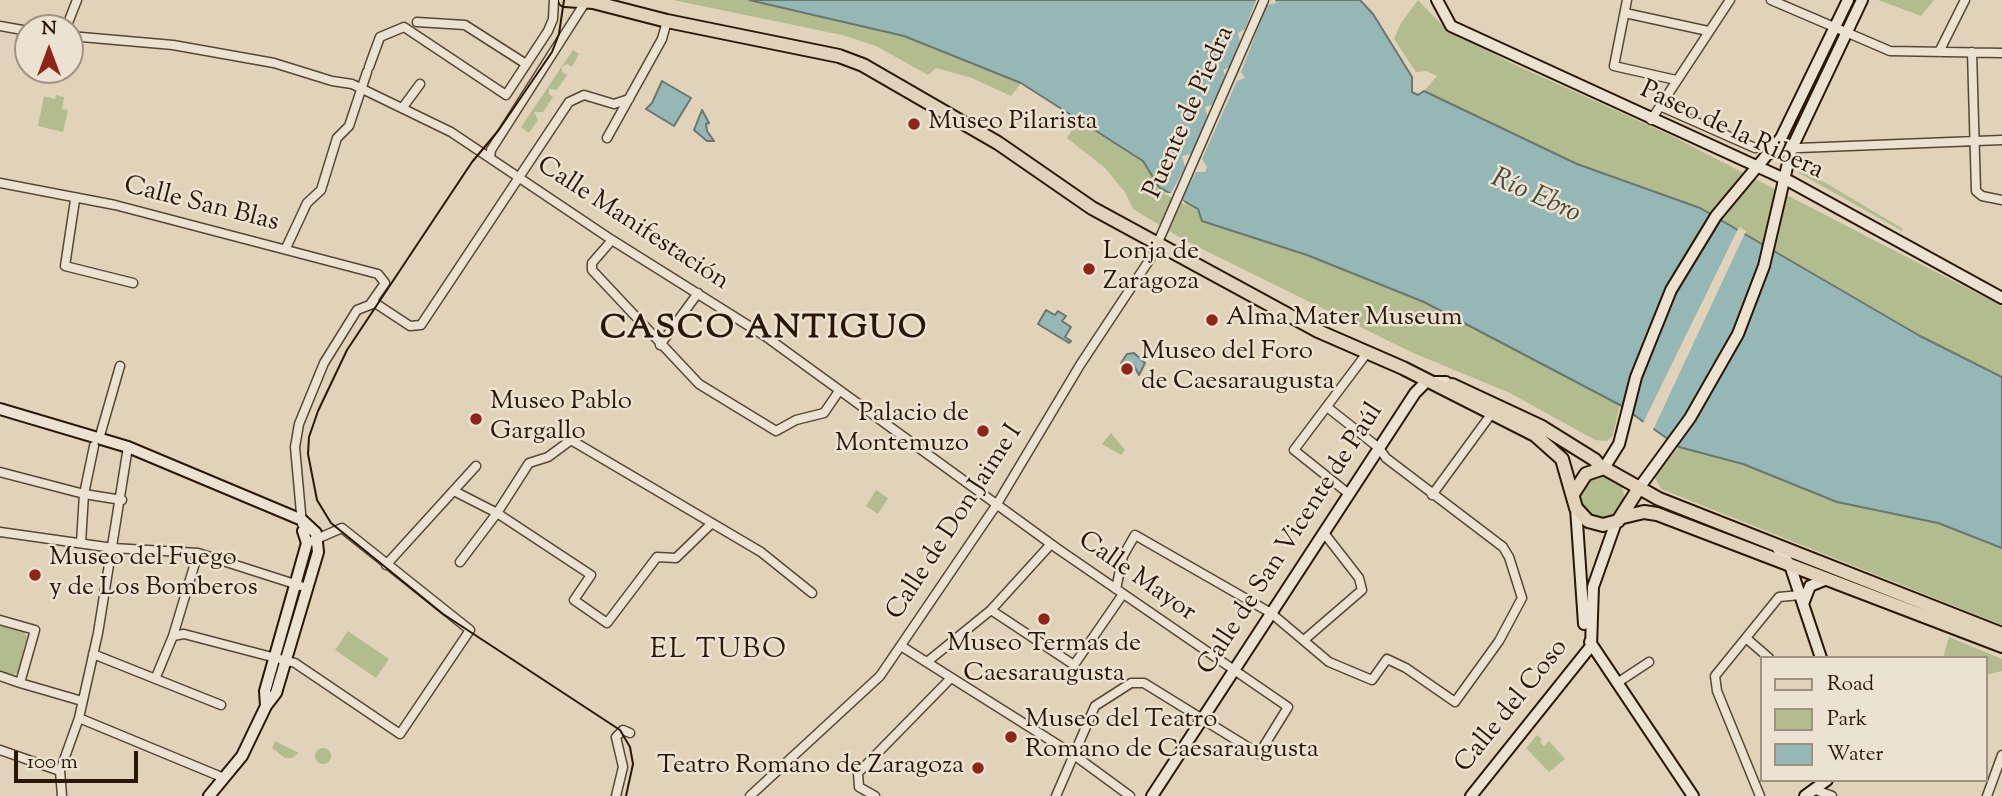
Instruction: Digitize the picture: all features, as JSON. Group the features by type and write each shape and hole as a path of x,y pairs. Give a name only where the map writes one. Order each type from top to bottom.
{"main road":[{"path":"565,0 586,1 667,21 829,54 863,65 998,143 1092,208 1291,317 1367,353 1446,382 1542,427 1595,460 1603,468 1639,488 1777,547 2002,634"},
{"path":"1575,501 1586,474 1603,468 1619,444 1636,377 1671,290 1700,239 1744,181 1769,155 1785,131 1848,0"},
{"path":"1619,520 1697,407 1738,334 1764,266 1791,149 1862,0"},
{"name":"Paseo de la Ribera","path":"1439,4 1451,26 1783,179 2002,298"},
{"path":"1403,368 1535,435 1558,453 1568,472 1575,501 1588,521 1596,524 1644,512 1657,514 2002,646"},
{"path":"1426,382 1446,382"},
{"name":"Calle de San Vicente de Paúl","path":"1152,796 1415,393 1426,382"},
{"path":"0,409 96,442 128,447 302,525 313,541 286,660 275,693 266,706 248,747 209,796"},
{"name":"Calle del Coso","path":"1575,501 1583,623 1591,646"},
{"name":"Calle del Coso","path":"1471,796 1591,646 1592,587 1619,520"},
{"path":"1777,547 1790,565 1820,656"},
{"path":"1802,600 1810,586 1827,579"},
{"path":"266,706 265,691 274,659 302,586"},
{"path":"1591,646 1693,796"},
{"path":"1805,796 1825,782"}],"street":[{"path":"286,248 307,203 320,193 337,138 349,126 383,34 401,27 502,93 526,64 551,25 554,0"},
{"name":"Puente de Piedra","path":"1157,243 1264,0"},
{"path":"1627,0 1614,66 1676,80"},
{"path":"1651,120 1730,0"},
{"path":"1771,0 1891,51 2002,53"},
{"path":"1939,52 1965,0"},
{"path":"491,158 491,149 561,45 586,1"},
{"path":"1625,13 1708,31"},
{"path":"607,138 662,39 667,21"},
{"path":"417,22 465,25 526,64"},
{"name":"Calle Manifestación","path":"84,37 223,52 362,88 403,107 451,132 612,240 765,336 839,391"},
{"path":"1972,52 1978,194 2002,200"},
{"path":"403,107 420,84"},
{"path":"302,525 295,443 299,424 332,348 359,308 371,303 381,305 410,326 421,325 573,98 589,95 619,104 629,99"},
{"path":"1660,106 1755,148"},
{"path":"1769,155 1791,149 2002,140"},
{"name":"Calle San Blas","path":"0,183 75,200 115,205 378,274 385,283 371,303"},
{"path":"75,200 65,266 133,283"},
{"path":"612,240 592,263 592,270 690,377 720,398 773,430 779,430 796,420 824,413 839,391"},
{"name":"Calle de Don Jaime I","path":"751,796 880,676 997,504 1080,365 1152,256 1157,243"},
{"path":"660,345 698,293"},
{"path":"1349,494 1294,450 1367,353"},
{"path":"81,543 84,494 96,442 120,366"},
{"name":"Calle Mayor","path":"839,391 1119,592 1288,707 1259,754 1203,718"},
{"path":"991,610 1074,665 1119,592 1122,556 1135,536 1167,551 1271,613 1329,662 1372,680 1387,659 1406,668 1455,702 1502,637 1522,595 1503,547 1432,495 1327,407"},
{"path":"1432,495 1492,413"},
{"path":"460,562 497,513 529,463 548,457 568,440 573,440 761,552 812,593"},
{"path":"62,796 60,771 79,718 93,654 122,500 128,447"},
{"path":"386,565 476,466"},
{"path":"0,472 84,494 122,500"},
{"path":"454,491 497,513 591,575 574,600 607,623 657,557 678,557 711,524"},
{"path":"173,636 184,634 286,660 400,734 467,637 468,628 342,528 313,541"},
{"path":"0,532 113,548 198,553 302,586"},
{"path":"1304,640 1362,590 1359,578 1324,533"},
{"path":"927,662 991,610 1051,544"},
{"path":"156,677 173,636 198,553"},
{"path":"1760,796 1717,691 1715,676 1779,597 1802,600"},
{"path":"0,621 35,630 20,683"},
{"path":"1746,638 1767,656"},
{"path":"901,646 1074,755 1130,796"},
{"path":"93,654 221,705"},
{"path":"1617,683 1649,662"},
{"path":"0,676 82,701"},
{"path":"874,796 858,789 858,773 951,678"},
{"path":"1056,796 1095,706 1131,683 1139,682 1203,718"},
{"path":"79,718 224,778"},
{"path":"616,796 624,767 616,737 623,730 630,733"},
{"path":"0,750 60,771"},
{"path":"1987,796 2002,755"},
{"path":"1816,790 1832,796"}],"green space":[{"path":"673,0 749,0 904,36 1021,83 1011,96 972,78 936,68 928,75 876,46 842,35"},
{"path":"1418,0 1443,26 1509,62 1670,135 2002,306 2002,377 1920,336 1700,208 1577,164 1424,91 1437,76 1426,71 1416,72 1394,39 1401,23"},
{"path":"1878,0 1934,0 1921,16"},
{"path":"573,50 579,54 572,67 567,64 562,67 562,72 567,75 557,90 549,89 549,94 553,97 543,112 534,112 538,120 529,133 521,127"},
{"path":"56,95 64,97 62,109 68,110 63,132 38,126 44,96 55,99"},
{"path":"1078,121 1143,161 1159,187 1198,209 1202,221 1307,255 1424,302 1620,405 1613,435 1607,441 1595,440 1510,393 1411,352 1184,240 1133,209 1125,192 1105,168 1067,138"},
{"path":"1799,167 1903,229 1902,231 1799,173"},
{"path":"1111,433 1125,450 1121,455 1102,444"},
{"path":"1679,447 1743,464 1837,502 1938,523 2002,548 2002,625 1661,489 1654,476"},
{"path":"1602,475 1618,481 1624,497 1618,513 1602,519 1586,513 1580,497 1586,481"},
{"path":"876,490 888,498 878,514 866,506"},
{"path":"0,625 23,631 27,637 18,672 12,676 0,672"},
{"path":"348,631 389,659 376,678 335,650"},
{"path":"1949,637 2002,659 2002,671 1988,674 1988,656 1944,656"},
{"path":"1537,735 1544,746 1549,741 1565,759 1549,772 1526,748"},
{"path":"275,741 299,753 292,758 285,758 272,748"},
{"path":"323,748 329,750 329,762 323,764 317,762 315,756 317,750"}],"water":[{"name":"Río Ebro","path":"749,0 1360,0 1373,14 1412,77 1412,92 1418,95 1424,91 1577,164 1700,208 1920,336 2002,377 2002,548 1938,523 1837,502 1743,464 1679,447 1620,405 1424,302 1307,255 1202,221 1198,209 1159,187 1143,161 1021,83 904,36"},
{"path":"662,81 691,98 674,126 646,109 652,103"},
{"path":"702,110 709,123 706,124 707,131 714,141 707,141 694,130"},
{"path":"1046,310 1055,315 1058,311 1066,316 1062,321 1071,327 1065,337 1071,341 1069,343 1038,324"},
{"path":"1134,353 1145,363 1139,375 1133,364 1121,363 1127,354"}],"pier":[{"path":"1256,0 1275,0 1276,3 1267,5 1241,72 1245,78 1237,81 1202,159 1207,167 1205,172 1196,172 1182,199 1187,206 1163,193 1171,193 1185,167 1182,156 1191,154 1208,118 1205,107 1215,104 1226,77 1223,70 1230,67 1240,42 1238,33 1245,29"},
{"path":"1739,227 1746,231 1652,432 1642,425"}],"tram line":[{"path":"564,0 559,34 552,52 498,131 472,162 347,350 318,411 309,437 308,454 317,500 331,523 443,614 620,730 630,747 633,764 626,796"}],"place":[{"name":"Museo Pilarista","path":"914,124"},
{"name":"Lonja de Zaragoza","path":"1089,269"},
{"name":"Alma Mater Museum","path":"1212,320"},
{"name":"Museo del Foro de Caesaraugusta","path":"1127,369"},
{"name":"Museo Pablo Gargallo","path":"476,419"},
{"name":"Palacio de Montemuzo","path":"983,431"},
{"name":"Museo del Fuego y de Los Bomberos","path":"35,575"},
{"name":"Museo Termas de Caesaraugusta","path":"1044,619"},
{"name":"Museo del Teatro Romano de Caesaraugusta","path":"1011,737"},
{"name":"Teatro Romano de Zaragoza","path":"978,768"}],"district":[{"name":"CASCO ANTIGUO","path":"764,331"},
{"name":"EL TUBO","path":"719,652"}]}
